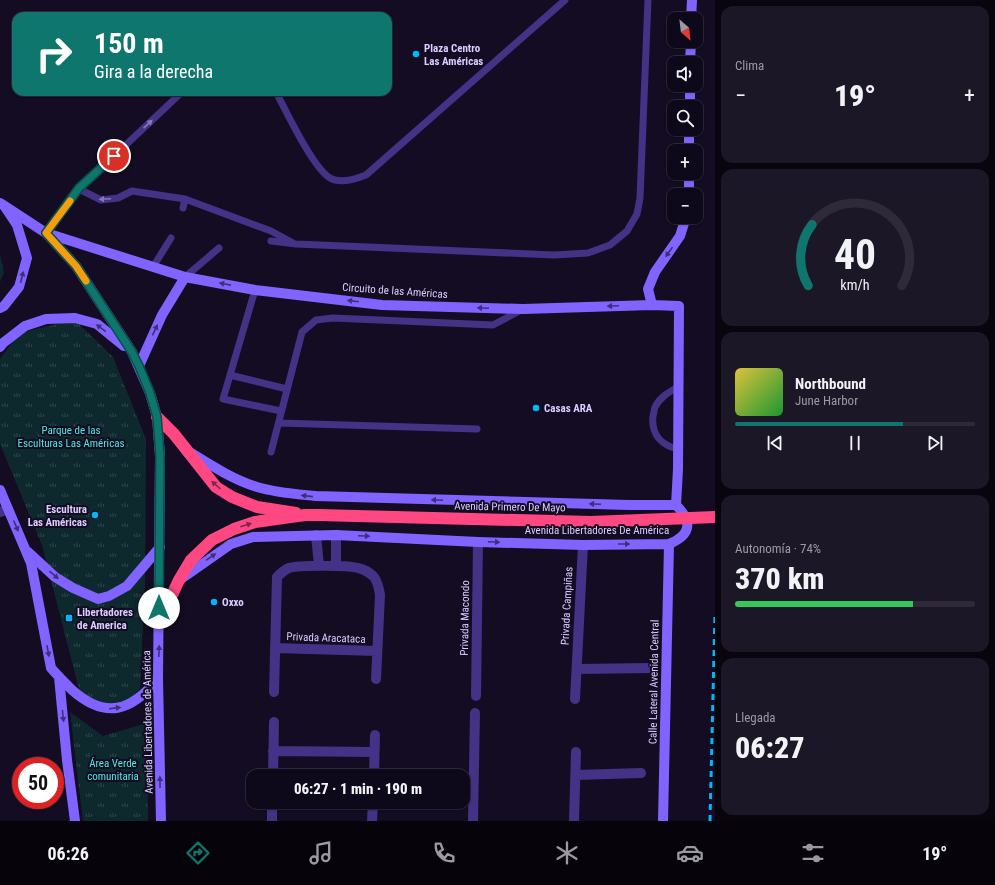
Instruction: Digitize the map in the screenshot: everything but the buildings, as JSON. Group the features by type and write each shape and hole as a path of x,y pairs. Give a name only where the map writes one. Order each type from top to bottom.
{"highway":[{"name":"Avenida Primero De Mayo","path":"157,417 174,434 216,486 232,497 256,507 305,515"},
{"name":"Avenida Primero De Mayo","path":"159,623 179,580 191,560 212,540 234,529 255,522 305,515 591,522 715,517"}],"main road":[{"path":"692,0 692,12"},
{"path":"2,204 46,233 76,266 132,352 150,393 157,417 160,456 159,623"},
{"path":"0,308 4,306 20,287 27,258 16,225 2,204"},
{"path":"652,305 648,289 655,272 680,236 684,224"},
{"name":"Circuito de las Américas","path":"46,233 185,277 255,290 382,305 523,309 652,305 679,306 678,387"},
{"path":"139,366 162,315 185,277"},
{"path":"0,347 2,343 25,326 46,319 75,318 97,324 132,352"},
{"path":"188,452 228,475 256,487 284,493 316,496 676,505 678,387"},
{"path":"0,490 4,510 31,563 52,668 59,678 92,705 107,709 123,707 137,700 148,691 158,679"},
{"name":"Avenida Libertadores De América","path":"179,580 231,544 253,537 336,535 478,542 582,545 669,544 685,535 687,527 686,518 676,505"},
{"name":"Calle Lateral Avenida Central","path":"663,821 669,544"},
{"path":"25,549 56,577 73,588 98,599 109,596 127,586 160,547"},
{"name":"Avenida Libertadores de América","path":"159,623 158,679 161,821"},
{"path":"59,678 75,821"}],"street":[{"path":"316,535 319,566"},
{"path":"336,535 336,566"},
{"name":"Privada Macondo","path":"476,696 478,542"},
{"name":"Privada Campiñas","path":"575,700 582,545"},
{"name":"Privada Aracataca","path":"274,692 277,577 282,572 290,568 319,566 358,568 367,572 374,578 378,585 380,595 376,678"},
{"name":"Privada Aracataca","path":"275,648 377,651"},
{"path":"577,669 649,668"},
{"path":"473,821 475,713"},
{"path":"273,769 274,722"},
{"path":"374,769 375,735"},
{"path":"273,751 374,752"},
{"path":"574,821 576,752"},
{"path":"576,775 641,774"},
{"path":"272,809 272,821"},
{"path":"372,821 373,809"}],"lane":[{"path":"278,96 318,167 330,179 349,181 366,176 565,0"},
{"path":"271,241 296,244 554,255 588,253 610,245 627,231 637,214 640,198 648,0"},
{"path":"46,233 79,188 178,96"},
{"path":"79,188 101,200 118,198 132,191 185,199 271,231 296,244"},
{"path":"182,208 185,199"},
{"path":"153,267 171,238"},
{"path":"185,277 219,248"},
{"path":"255,290 222,399 281,411"},
{"path":"271,452 302,332 316,320 333,318 493,325 523,309"},
{"path":"230,375 287,389"},
{"path":"678,387 666,394 654,407 652,422 657,437 668,446 678,449"},
{"path":"278,423 477,429"}],"green space":[{"path":"0,254 4,273 0,282"},
{"name":"Parque de las Esculturas Las Américas","path":"75,320 113,357 146,439 145,584 140,689 121,707 102,703 80,693 42,545 0,444 0,359 19,333"},
{"name":"Área Verde comunitaria","path":"70,712 103,736 147,723 148,821 83,821"}],"railway":[{"path":"710,821 715,612"}],"slow traffic":[{"path":"70,201 46,233 76,266 86,281"}],"place":[{"name":"Plaza Centro Las Américas","path":"416,54"},
{"name":"Casas ARA","path":"536,408"},
{"name":"Escultura Las Américas","path":"95,515"},
{"name":"Oxxo","path":"214,602"},
{"name":"Libertadores de America","path":"69,618"}],"route":[{"path":"114,156 79,188 46,233 76,266 132,352 150,393 157,417 160,456 159,608"}]}
